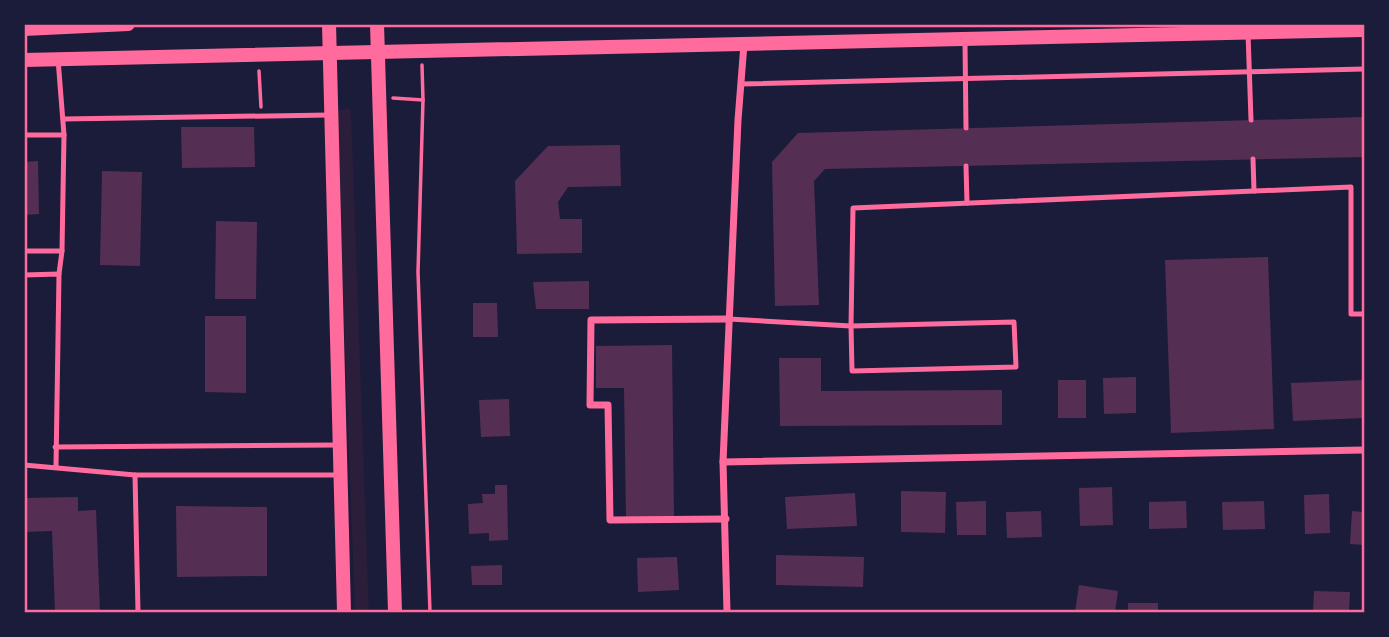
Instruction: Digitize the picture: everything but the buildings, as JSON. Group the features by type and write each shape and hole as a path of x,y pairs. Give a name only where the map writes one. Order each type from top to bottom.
{"main road":[{"path":"24,29 128,24"},
{"path":"329,24 344,612"},
{"path":"377,24 395,612"},
{"path":"24,60 1364,30"}],"street":[{"path":"727,612 723,462 744,44"},
{"path":"726,519 610,520 608,405 590,405 591,320 729,319"},
{"path":"723,462 1364,450"}],"lane":[{"path":"1248,33 1251,120"},
{"path":"965,39 966,128"},
{"path":"56,466 64,135 58,59"},
{"path":"741,84 1364,69"},
{"path":"62,120 331,115"},
{"path":"24,135 64,135"},
{"path":"1253,159 1254,191"},
{"path":"966,166 967,203"},
{"path":"729,319 851,326 1014,323 1016,367 852,371 851,326 853,208 1351,187 1352,314 1364,314"},
{"path":"24,251 62,250"},
{"path":"24,275 59,274"},
{"path":"55,447 339,445"},
{"path":"24,465 135,475 341,475"},
{"path":"135,475 138,612"}],"path":[{"path":"422,65 418,272 430,612"},
{"path":"259,71 260,107 270,105"},
{"path":"391,98 423,100"}],"shaded area":[{"path":"351,109 369,612 355,612 336,110"}]}
